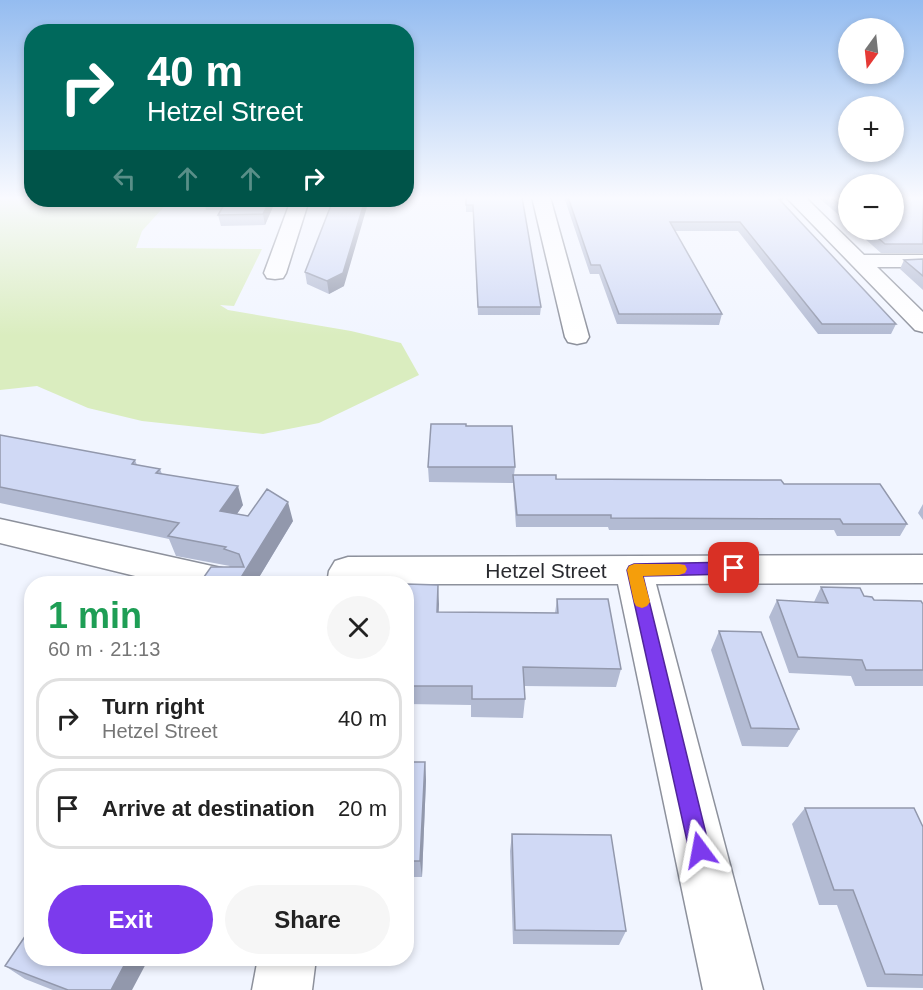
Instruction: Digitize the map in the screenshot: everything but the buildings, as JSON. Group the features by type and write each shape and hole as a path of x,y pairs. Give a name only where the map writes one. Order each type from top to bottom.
{"street":[{"path":"274,273 285,243"},
{"path":"553,243 577,337"},
{"path":"839,243 861,261 923,325"},
{"path":"861,261 923,261"},
{"path":"0,531 195,576"},
{"name":"Hetzel Street","path":"388,576 634,570 923,569"},
{"path":"634,570 733,990"},
{"path":"282,990 286,966"}],"green space":[{"path":"0,243 138,243 136,248 262,249 234,306 220,305 228,310 351,331 401,343 419,375 319,423 263,434 142,421 88,408 37,386 0,390"}],"slow traffic":[{"path":"642,602 634,570 679,569"}],"route":[{"path":"700,850 634,570 734,568"}]}
